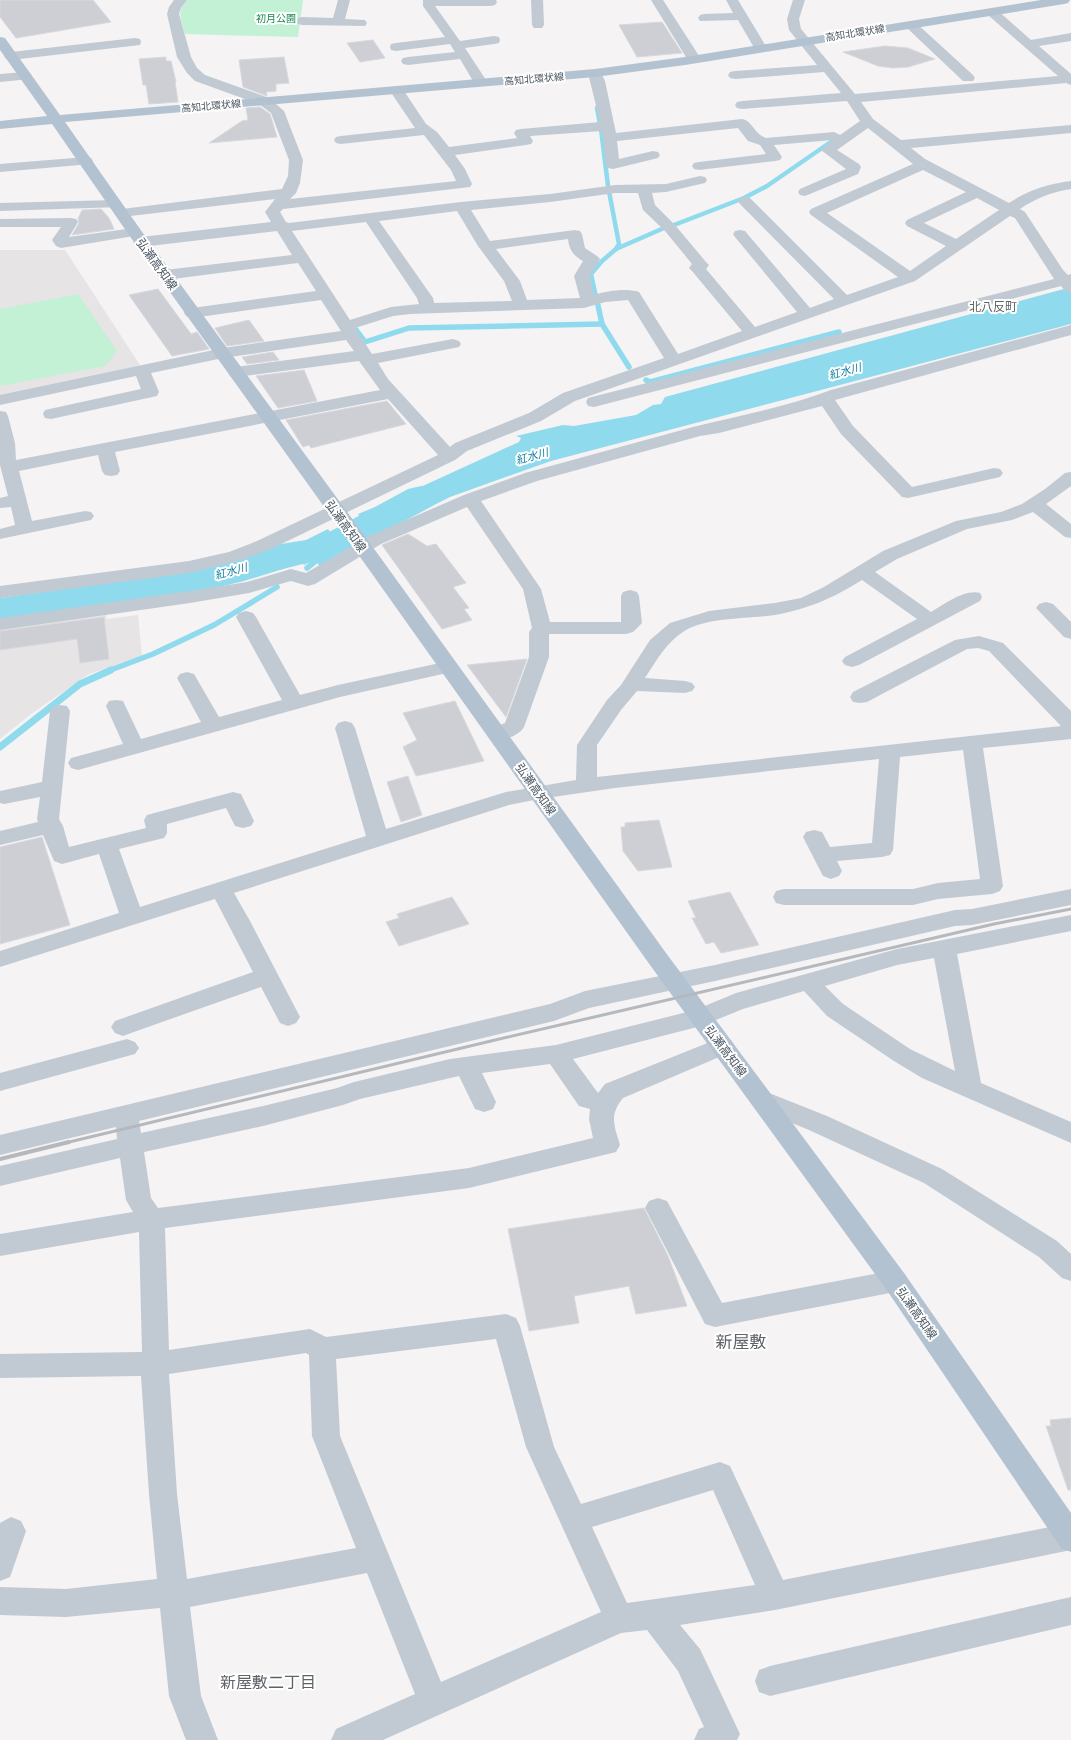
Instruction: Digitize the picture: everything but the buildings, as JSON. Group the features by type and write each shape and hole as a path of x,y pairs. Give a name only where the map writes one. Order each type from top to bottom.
{"main road":[{"name":"高知北環状線","path":"0,125 595,73 911,25 1059,0"},
{"name":"弘瀬高知線","path":"0,41 86,161 137,237 449,667 674,982 764,1101 895,1281 1071,1537"}],"street":[{"path":"181,0 175,7 173,14 184,57 192,70 200,78 264,102 278,111 296,160 295,178 289,193 272,212 324,295 391,393 449,456"},
{"path":"338,22 344,0"},
{"path":"537,0 538,25"},
{"path":"657,0 694,59"},
{"path":"0,592 205,564 235,556 337,513 449,456 460,447 535,417 1068,283 1015,212 924,164 868,122 847,93 795,30 792,22 799,0"},
{"path":"481,84 458,47 429,6 429,1 491,2"},
{"path":"719,3 732,1 761,48"},
{"path":"992,12 1028,44 1068,76"},
{"path":"435,15 449,15"},
{"path":"704,18 741,16"},
{"path":"302,21 361,23"},
{"path":"911,25 968,78"},
{"path":"1028,44 1071,37"},
{"path":"408,61 458,47 494,40"},
{"path":"11,56 60,50 103,47 135,42"},
{"path":"396,47 458,47"},
{"path":"735,75 827,68"},
{"path":"595,73 598,81 608,132 613,165 653,155"},
{"path":"0,78 25,76"},
{"path":"742,105 968,78 1068,76"},
{"path":"847,93 868,97 1068,76"},
{"path":"278,205 465,184 458,169 422,127 397,91"},
{"path":"805,192 853,171 861,165 828,150 868,122"},
{"path":"445,152 526,141 522,133 608,132 742,123 752,138 765,142 834,136"},
{"path":"897,145 1071,129"},
{"path":"341,140 427,131"},
{"path":"0,223 71,222 60,240 61,244 370,218 461,206 550,198 609,190 666,188 700,173 775,157 765,142"},
{"path":"0,168 86,161"},
{"path":"910,278 816,212 924,164"},
{"path":"535,417 569,397 910,278 956,245 1015,212 1029,196 1057,187 1071,185"},
{"path":"644,188 648,207 656,212 701,265 697,268 752,334"},
{"path":"956,245 912,223 978,192"},
{"path":"0,207 119,209 289,193"},
{"path":"745,201 844,301"},
{"path":"461,206 486,246 512,281 521,305"},
{"path":"370,218 425,298 428,308"},
{"path":"486,246 575,234 576,248 582,255 592,260 582,276 593,300"},
{"path":"740,234 807,314"},
{"path":"165,275 302,258"},
{"path":"192,312 324,295"},
{"path":"0,400 222,353 348,330 391,312 410,309 521,305 593,300 633,295 674,361"},
{"path":"0,624 250,587 291,574 308,580 361,545 470,498 531,477 699,431 713,430 1071,330"},
{"path":"236,372 366,357 452,344"},
{"path":"51,414 151,392 141,370"},
{"path":"6,457 105,448 391,393"},
{"path":"826,399 847,430 908,493 994,473"},
{"path":"0,416 6,457 19,500 25,528"},
{"path":"105,448 111,471"},
{"path":"587,785 587,745 631,684 657,644 671,632 684,624 709,617 775,609 807,602 831,591 890,555 962,525 1006,516 1033,505 1071,477"},
{"path":"470,498 532,588 542,628 539,632 539,657 514,727 497,734"},
{"path":"0,503 19,500"},
{"path":"1033,505 1041,509 1071,533"},
{"path":"0,534 85,516"},
{"path":"863,572 930,620"},
{"path":"542,628 626,628 632,623 630,596"},
{"path":"852,661 973,597"},
{"path":"1046,608 1071,633"},
{"path":"246,617 294,704"},
{"path":"0,959 220,888 506,799 539,792 587,785 890,751 1070,733 1063,715 996,647 979,642 962,644 860,697"},
{"path":"78,763 386,680 449,667"},
{"path":"187,678 213,726"},
{"path":"631,684 685,687"},
{"path":"116,706 135,747"},
{"path":"60,711 48,819 52,826 62,856 156,833 157,827 155,820 233,799 243,821"},
{"path":"345,728 378,839"},
{"path":"784,897 913,897 938,891 992,886 972,742"},
{"path":"823,855 882,850 890,751"},
{"path":"4,797 52,787"},
{"path":"0,838 52,826"},
{"path":"107,845 132,917"},
{"path":"220,888 239,921 288,1017"},
{"path":"0,1145 554,1012 585,1000 674,982 955,918 972,917 1071,898"},
{"path":"0,1176 69,1159 263,1116 343,1096 354,1091 443,1070 556,1054 701,1017 736,1002 897,957 1071,923"},
{"path":"944,948 970,1088"},
{"path":"0,1082 125,1037 267,976"},
{"path":"810,982 816,992 835,1010 931,1072 1071,1133"},
{"path":"0,1245 152,1219 469,1178 607,1145 603,1130 602,1116 604,1104 614,1091 723,1046"},
{"path":"556,1054 588,1099 604,1104"},
{"path":"468,1067 484,1102"},
{"path":"764,1101 818,1123 933,1176 1048,1249 1071,1270"},
{"path":"126,1114 139,1200 152,1219 156,1364 155,1379 163,1494 186,1696 202,1740"},
{"path":"658,1208 715,1316 895,1281"},
{"path":"0,1366 156,1364 310,1342 322,1349 506,1326 540,1447 619,1619"},
{"path":"322,1349 326,1436 433,1701"},
{"path":"574,1519 720,1475 775,1596"},
{"path":"0,1567 11,1531"},
{"path":"347,1740 619,1619 742,1602 1071,1537"},
{"path":"0,1601 66,1603 164,1593 188,1593 375,1558"},
{"path":"770,1681 1071,1611"},
{"path":"653,1614 689,1660 724,1734 710,1740"}],"shaded area":[{"path":"0,250 65,250 140,365 121,373 0,396"},
{"path":"106,615 107,619 138,615 142,656 89,674 31,714 0,739 0,629"}],"green space":[{"name":"初月公園","path":"187,0 303,0 298,37 185,34 180,13"},
{"path":"78,294 117,351 105,366 0,386 0,309"}],"water":[{"path":"1071,287 1071,324 551,461 450,497 374,535 358,514 519,442 521,438 516,436 563,425 574,426 636,415 653,405 661,404 665,397"},
{"path":"328,529 344,553 320,567 315,559 304,565 302,563 244,581 203,591 0,619 0,598 185,571 281,544 306,540"}],"waterway":[{"path":"597,108 600,124"},
{"path":"601,129 608,186 619,244 616,249"},
{"path":"674,225 744,198 767,186 838,137"},
{"path":"616,249 664,228"},
{"path":"596,297 591,274 602,261 616,249"},
{"path":"596,296 602,324"},
{"path":"356,330 365,342 409,328 602,324"},
{"path":"602,324 629,367"},
{"path":"646,380 650,382 839,332"},
{"name":"紅水川","path":"279,559 333,545 421,497"},
{"path":"307,568 323,555"},
{"path":"108,671 153,654 214,625 277,587"},
{"path":"0,747 80,684 111,670"}],"railway":[{"path":"65,1143 491,1041 994,924 1071,909"},
{"path":"0,1159 69,1142"}],"district":[{"name":"北八反町","path":"993,306"},
{"name":"新屋敷","path":"741,1341"},
{"name":"新屋敷二丁目","path":"268,1682"}]}
